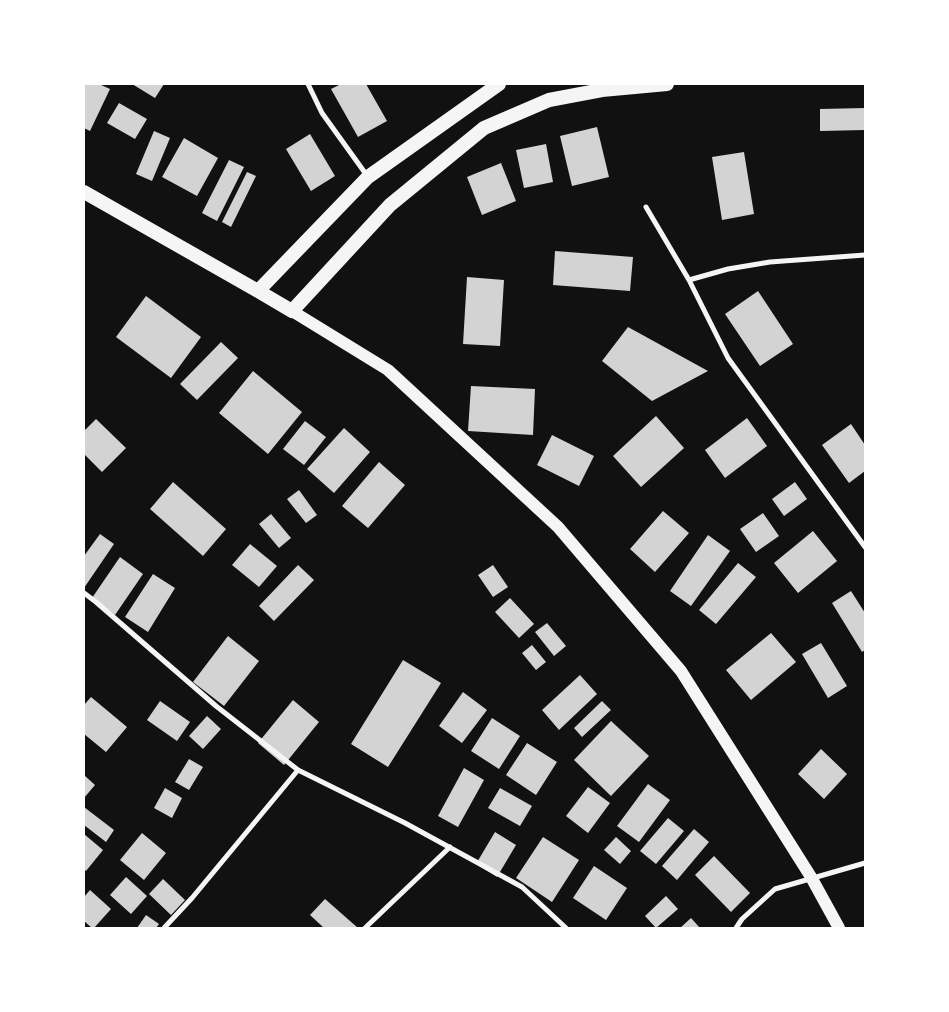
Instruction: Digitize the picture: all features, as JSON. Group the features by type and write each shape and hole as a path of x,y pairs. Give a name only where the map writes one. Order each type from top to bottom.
{"highway":[{"path":"258,290 368,177 498,84"},
{"path":"84,192 258,290 292,312 390,205 484,128 549,100 602,90 668,84"}],"main road":[{"path":"292,312 388,370 558,527 681,671 812,878 839,928"}],"street":[{"path":"308,84 322,113 368,177"},
{"path":"646,207 689,280 728,358 865,547"},
{"path":"689,280 728,269 770,262 865,255"},
{"path":"84,593 216,706 298,770 406,823 522,887 566,928"},
{"path":"164,928 192,898 298,770"},
{"path":"365,928 450,847"},
{"path":"736,928 742,919 775,889 865,863"}],"building":[{"path":"84,84 99,84 110,89 90,131 84,128"},
{"path":"132,84 164,84 155,98"},
{"path":"341,84 366,84 387,121 358,137 331,89"},
{"path":"119,103 147,119 135,139 107,123"},
{"path":"865,108 865,130 820,131 820,109"},
{"path":"597,127 609,177 572,186 560,136"},
{"path":"154,131 170,138 152,181 136,174"},
{"path":"310,134 335,176 311,191 286,149"},
{"path":"184,138 218,158 197,196 162,177"},
{"path":"546,144 553,182 524,188 516,150"},
{"path":"744,152 754,214 722,220 712,157"},
{"path":"229,160 244,167 217,221 202,213"},
{"path":"501,163 516,201 482,215 467,177"},
{"path":"247,172 256,176 231,227 222,222"},
{"path":"555,251 633,257 630,291 553,285"},
{"path":"467,277 504,280 500,346 463,344"},
{"path":"758,291 793,344 760,366 725,314"},
{"path":"146,296 201,337 171,378 116,337"},
{"path":"628,327 708,371 652,401 602,361"},
{"path":"221,342 238,358 197,400 180,384"},
{"path":"253,371 302,412 268,454 219,413"},
{"path":"471,386 535,389 533,435 468,431"},
{"path":"656,416 684,448 641,487 613,456"},
{"path":"747,418 767,446 725,478 705,450"},
{"path":"96,419 126,448 102,472 84,454 84,431"},
{"path":"305,421 326,437 304,465 283,449"},
{"path":"851,424 865,445 865,471 849,483 822,445"},
{"path":"344,428 370,452 334,493 307,469"},
{"path":"552,435 594,456 579,486 537,465"},
{"path":"379,462 405,485 368,528 342,506"},
{"path":"173,482 226,529 203,556 150,509"},
{"path":"795,482 807,499 784,516 772,499"},
{"path":"299,490 317,515 306,523 287,499"},
{"path":"663,511 689,533 655,572 630,549"},
{"path":"763,513 779,536 756,552 740,529"},
{"path":"271,514 291,538 279,548 259,524"},
{"path":"813,531 837,561 798,593 774,563"},
{"path":"100,534 114,544 84,588 84,556"},
{"path":"708,535 730,551 691,606 670,591"},
{"path":"250,544 277,566 259,587 232,565"},
{"path":"120,557 143,574 115,615 92,598"},
{"path":"738,563 756,577 716,624 699,610"},
{"path":"298,565 314,580 274,621 259,606"},
{"path":"493,565 508,587 493,597 478,575"},
{"path":"153,574 175,588 148,632 125,617"},
{"path":"851,591 865,613 865,650 862,652 832,603"},
{"path":"510,598 534,624 519,638 495,612"},
{"path":"547,623 566,646 554,656 535,632"},
{"path":"771,633 796,662 751,700 726,670"},
{"path":"228,636 259,661 224,706 193,682"},
{"path":"821,643 847,686 828,698 802,654"},
{"path":"532,645 546,662 536,670 522,653"},
{"path":"403,660 441,683 388,767 351,744"},
{"path":"580,675 597,694 559,730 542,710"},
{"path":"463,692 487,710 462,743 439,726"},
{"path":"91,697 127,727 106,752 84,734 84,705"},
{"path":"293,700 319,722 284,765 258,743"},
{"path":"160,701 190,722 177,741 147,720"},
{"path":"602,701 611,710 582,737 574,728"},
{"path":"207,716 221,729 203,749 189,736"},
{"path":"492,718 520,736 499,769 471,751"},
{"path":"611,721 649,756 611,796 574,760"},
{"path":"527,743 557,762 536,795 506,775"},
{"path":"821,749 847,774 824,799 798,774"},
{"path":"189,759 203,767 189,790 175,782"},
{"path":"464,768 484,780 458,827 438,816"},
{"path":"84,775 95,785 84,798"},
{"path":"648,784 670,800 639,842 617,826"},
{"path":"588,787 610,803 588,833 566,816"},
{"path":"165,788 182,798 172,818 154,808"},
{"path":"500,788 532,806 520,826 488,808"},
{"path":"84,807 114,830 106,842 84,825"},
{"path":"668,818 684,831 656,864 640,851"},
{"path":"694,829 709,842 677,880 662,866"},
{"path":"495,832 516,845 497,877 476,864"},
{"path":"142,833 166,853 144,880 120,860"},
{"path":"84,834 103,850 86,871 84,869"},
{"path":"543,837 579,860 552,902 516,878"},
{"path":"616,837 631,851 620,864 604,850"},
{"path":"714,856 750,893 731,912 695,875"},
{"path":"594,866 627,888 606,920 573,898"},
{"path":"126,877 147,896 131,914 110,895"},
{"path":"163,879 185,900 171,915 149,894"},
{"path":"90,890 111,909 94,928 84,921 84,897"},
{"path":"666,896 678,909 656,928 645,916"},
{"path":"325,899 358,928 324,928 310,915"},
{"path":"146,915 159,924 156,928 137,928"},
{"path":"691,918 700,928 680,928"}]}
